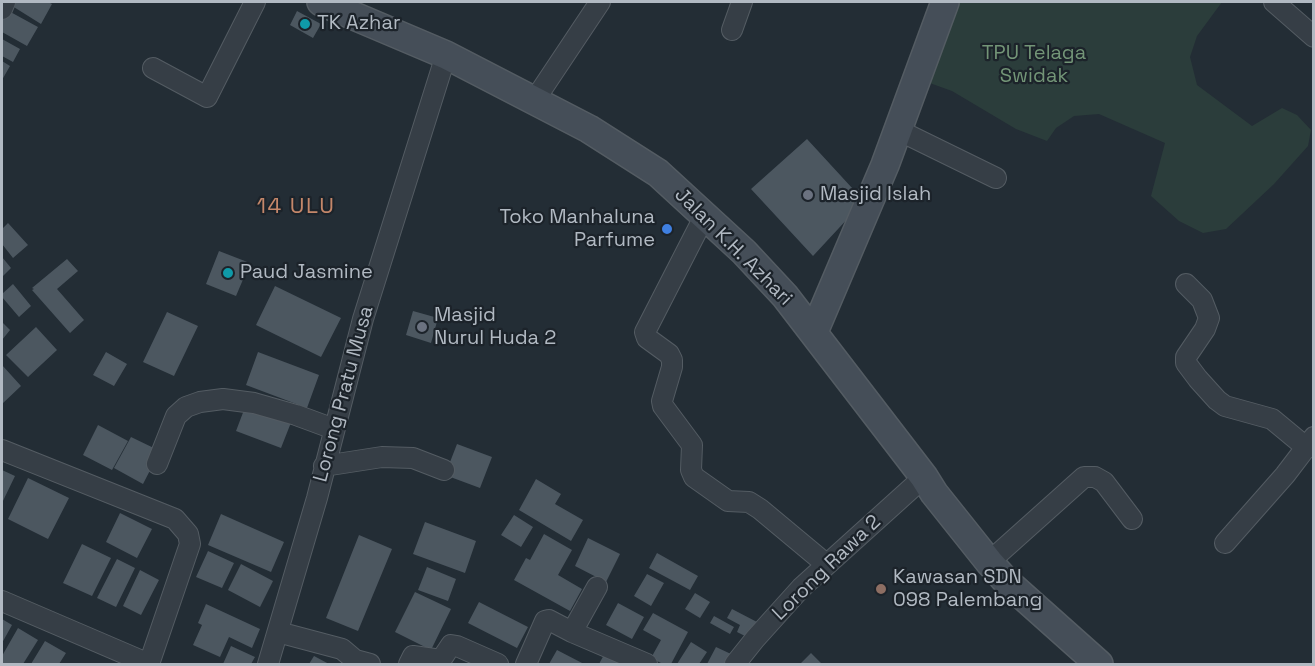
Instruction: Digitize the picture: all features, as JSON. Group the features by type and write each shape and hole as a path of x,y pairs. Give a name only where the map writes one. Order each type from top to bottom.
{"street":[{"path":"2,9 5,2"},
{"path":"153,68 207,97 255,2"},
{"name":"Jalan K.H. Azhari","path":"321,2 446,55 589,129 658,173 752,261 785,296 989,562 1007,582 1099,664"},
{"path":"534,101 600,2"},
{"path":"732,30 742,2"},
{"path":"814,332 898,130 945,2"},
{"path":"1274,2 1314,37"},
{"name":"Lorong Pratu Musa","path":"268,664 317,498 363,318 446,55"},
{"path":"898,130 996,178"},
{"path":"704,217 645,332 647,338 669,354 672,360 662,401 663,406 692,445 691,470 694,477 728,501 749,502 760,509 826,564"},
{"path":"1186,284 1202,300 1209,318 1206,329 1186,357 1186,363 1198,379 1225,406 1272,419 1310,443 1225,543"},
{"path":"157,464 176,416 186,407 200,402 223,399 254,403 334,429"},
{"path":"2,450 175,519 188,534 190,544 150,664 2,601"},
{"path":"324,466 382,457 413,458 444,470"},
{"name":"Lorong Rawa 2","path":"735,664 826,564 924,477"},
{"path":"989,562 1084,477 1095,477 1104,482 1132,519"},
{"path":"572,632 597,587"},
{"path":"526,664 545,621 549,620 647,664"},
{"path":"278,632 342,649 355,660 370,664"},
{"path":"409,664 413,656 441,660 451,645 498,664"}],"green space":[{"name":"TPU Telaga Swidak","path":"954,2 1222,2 1197,36 1190,57 1197,85 1252,126 1282,108 1297,115 1311,130 1308,146 1274,184 1226,229 1203,233 1179,221 1151,196 1165,143 1099,114 1074,116 1056,128 1047,141 1016,129 952,91 924,81"}],"building":[{"path":"11,2 48,2 52,4 41,24 9,4"},
{"path":"5,9 38,27 27,46 2,32 2,15"},
{"name":"TK Azhar","path":"297,11 321,24 313,38 290,25"},
{"path":"2,39 20,49 13,62 2,56"},
{"path":"2,61 10,66 2,80"},
{"name":"Masjid Islah","path":"807,139 864,201 813,256 751,189"},
{"path":"8,223 28,245 13,258 2,244 2,229"},
{"name":"Paud Jasmine","path":"219,251 250,263 236,296 206,284"},
{"path":"2,257 11,268 2,277"},
{"path":"67,259 78,271 57,289 84,320 70,333 32,290"},
{"path":"13,284 31,306 19,317 2,297 2,294"},
{"path":"275,286 341,318 321,357 256,325"},
{"name":"Masjid Nurul Huda 2","path":"413,311 438,318 431,343 406,335"},
{"path":"167,312 198,326 174,376 143,362"},
{"path":"2,322 10,330 2,340"},
{"path":"36,327 57,350 28,377 6,355"},
{"path":"106,352 127,364 114,386 93,375"},
{"path":"258,352 319,375 307,408 246,385"},
{"path":"2,365 21,386 2,404"},
{"path":"247,402 292,420 281,448 236,431"},
{"path":"98,425 128,441 112,470 83,455"},
{"path":"131,437 160,451 143,484 114,468"},
{"path":"457,444 492,457 480,488 445,475"},
{"path":"2,470 15,476 2,503"},
{"path":"28,478 69,498 48,539 8,519"},
{"path":"536,479 561,494 555,504 583,520 571,541 519,510"},
{"path":"120,513 152,529 137,558 106,542"},
{"path":"221,514 284,542 271,572 208,545"},
{"path":"514,515 533,527 521,547 501,535"},
{"path":"425,522 476,541 465,573 413,554"},
{"path":"544,534 572,550 558,575 582,589 570,611 514,580 526,558 530,560"},
{"path":"359,535 392,549 358,631 326,618"},
{"path":"588,538 620,554 606,582 575,566"},
{"path":"82,544 111,558 92,596 63,583"},
{"path":"208,551 234,563 222,588 196,577"},
{"path":"657,553 698,576 690,590 649,568"},
{"path":"117,559 135,568 116,607 97,598"},
{"path":"241,564 273,581 260,607 228,590"},
{"path":"427,567 456,579 448,601 418,590"},
{"path":"140,570 159,580 141,615 123,606"},
{"path":"647,574 664,583 651,606 634,596"},
{"path":"415,592 451,609 431,650 395,632"},
{"path":"695,593 710,602 700,618 685,609"},
{"path":"479,602 528,627 517,648 468,623"},
{"path":"618,603 644,617 632,639 606,625"},
{"path":"206,604 260,629 252,648 229,637 220,657 193,645 202,625 198,623"},
{"path":"732,609 757,622 749,638 737,632 740,625 727,618"},
{"path":"653,613 688,632 671,664 663,664 651,658 661,640 643,630"},
{"path":"714,616 734,627 730,634 710,623"},
{"path":"2,619 12,625 2,643"},
{"path":"18,628 38,640 23,664 2,664 2,656"},
{"path":"45,641 66,653 59,664 31,664"},
{"path":"691,642 707,652 699,664 677,664"},
{"path":"231,646 255,657 251,664 223,664"},
{"path":"716,647 731,654 726,664 707,664"},
{"path":"557,650 584,664 549,664"},
{"path":"606,651 632,664 599,664"},
{"path":"811,653 822,664 800,664"},
{"path":"314,656 329,664 309,664"}],"place":[{"name":"TK Azhar","path":"305,24"},
{"name":"Masjid Islah","path":"808,195"},
{"name":"Toko Manhaluna Parfume","path":"667,229"},
{"name":"Paud Jasmine","path":"228,273"},
{"name":"Masjid Nurul Huda 2","path":"422,327"},
{"name":"Kawasan SDN 098 Palembang","path":"881,589"}],"district":[{"name":"14 ULU","path":"296,207"}]}
